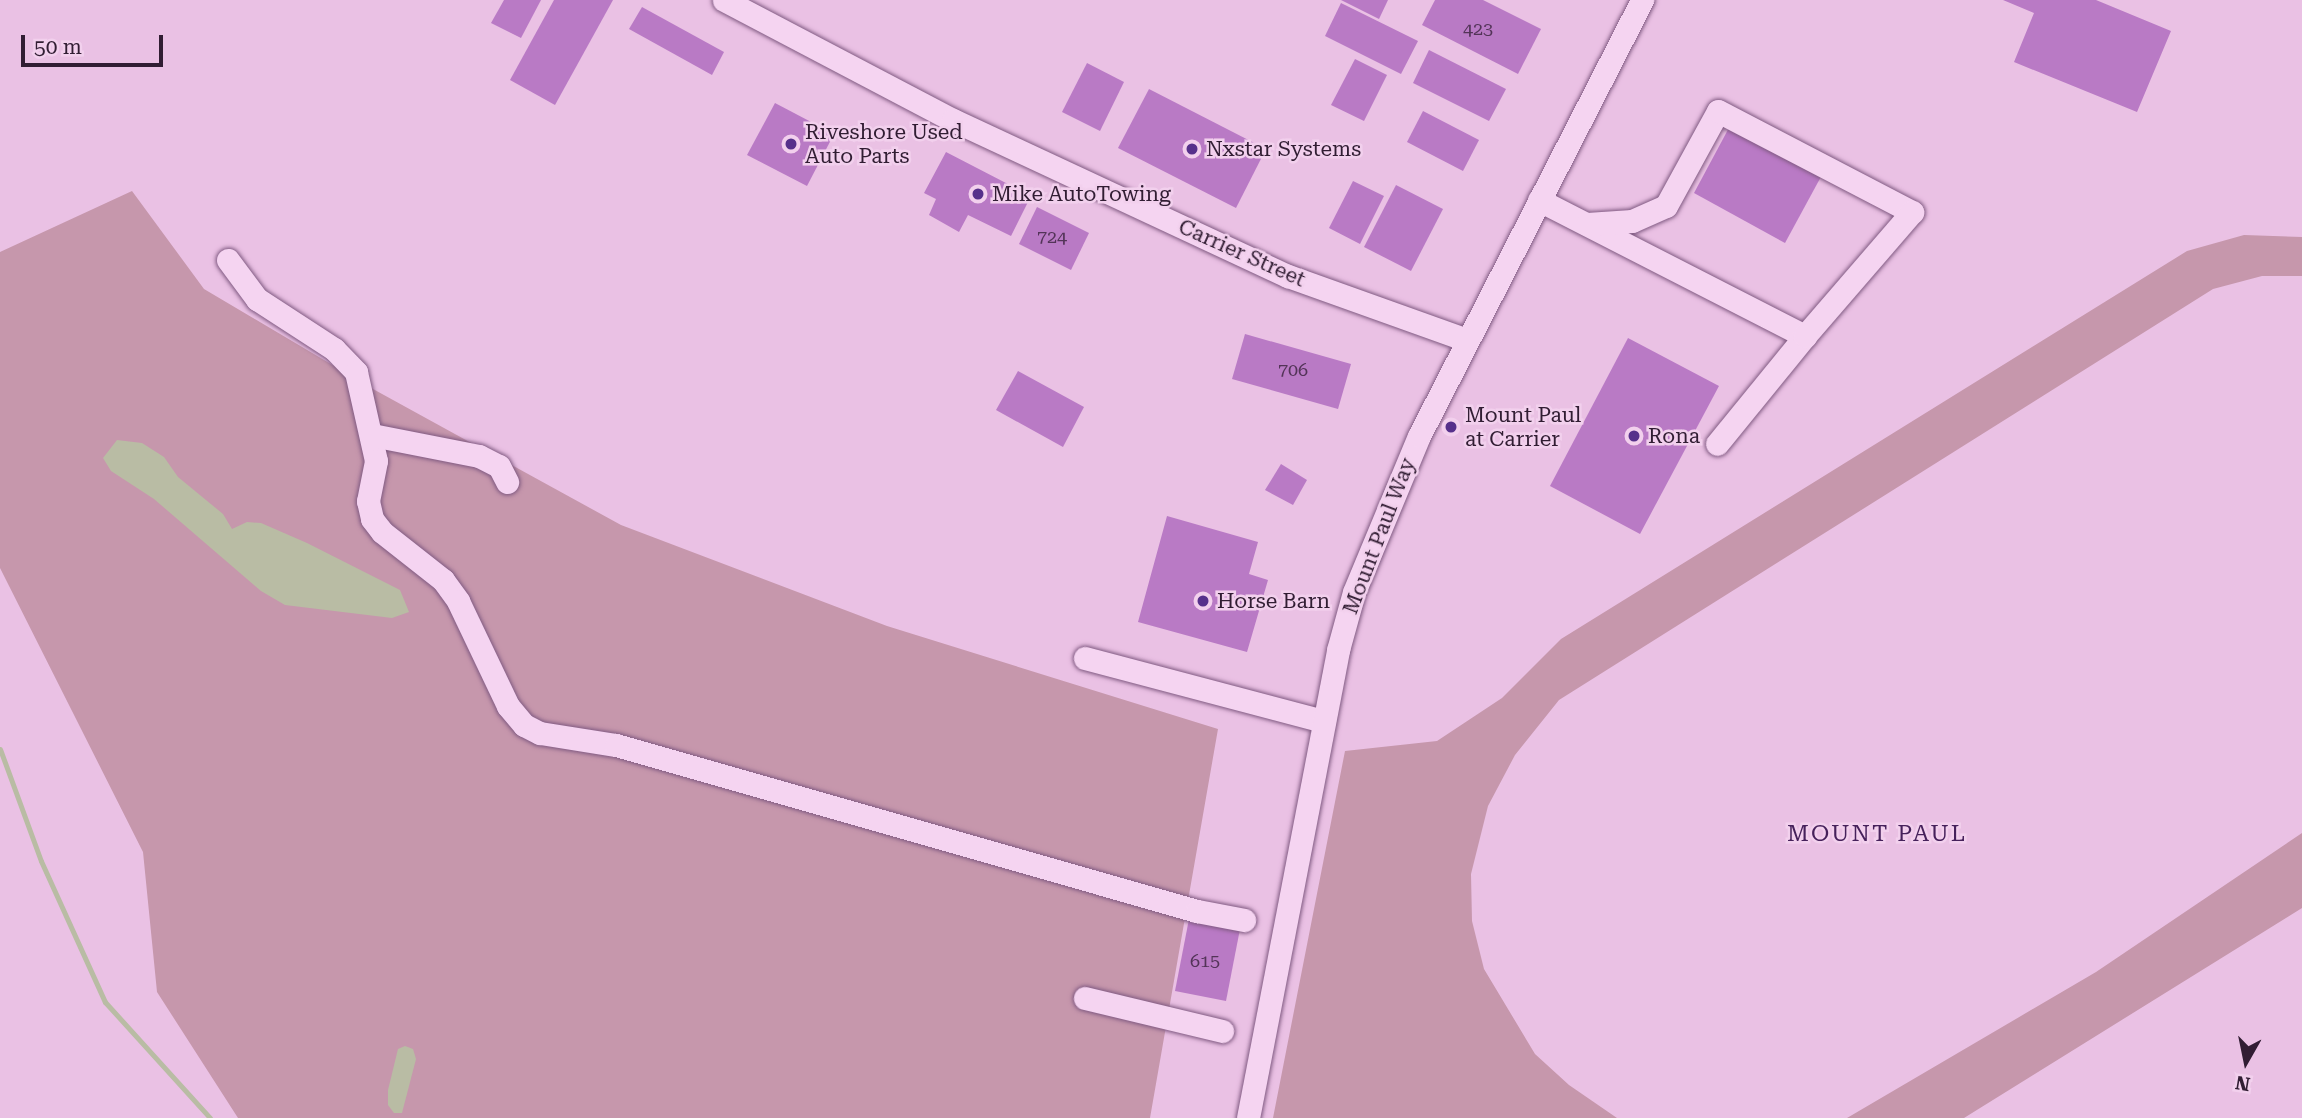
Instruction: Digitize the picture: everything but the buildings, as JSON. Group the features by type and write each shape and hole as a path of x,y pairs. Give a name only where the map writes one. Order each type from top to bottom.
{"street":[{"name":"Carrier Street","path":"724,0 953,120 1288,276 1467,340"},
{"name":"Mount Paul Way","path":"1248,1118 1341,638 1381,520 1467,340 1642,0"},
{"path":"1587,224 1632,221 1666,206 1718,111 1912,212 1805,336 1717,444"},
{"path":"1539,200 1805,336"},
{"path":"228,260 257,299 347,360 363,389 372,435 376,461 368,508 372,519 382,532 443,580 458,601 508,706 532,729 616,745 1184,907 1244,919"},
{"path":"372,435 480,456 499,466 507,482"},
{"path":"1085,658 1324,722"},
{"path":"1085,998 1222,1031"}],"shaded area":[{"path":"132,191 204,289 373,389 621,525 887,626 1218,729 1150,1118 238,1118 157,992 143,852 0,568 0,252"},
{"path":"2244,235 2302,237 2302,276 2262,276 2213,289 1559,700 1515,755 1488,806 1471,874 1472,921 1484,969 1535,1054 1569,1085 1617,1118 1273,1118 1345,751 1437,741 1502,698 1561,639 2187,251"},
{"path":"117,440 142,443 164,457 178,477 223,514 232,529 247,522 261,523 307,543 400,590 409,612 392,618 285,605 261,591 154,499 111,471 103,458"},
{"path":"2302,833 2302,908 1964,1118 1847,1118 2096,972"},
{"path":"405,1046 413,1049 416,1059 402,1113 394,1113 388,1105 388,1090 398,1049"}],"waterway":[{"path":"0,749 41,861 105,1002 210,1118"}],"place":[{"name":"Riveshore Used Auto Parts","path":"791,144"},
{"name":"Nxstar Systems","path":"1192,149"},
{"name":"Mike AutoTowing","path":"978,194"},
{"name":"Mount Paul at Carrier","path":"1451,427"},
{"name":"Rona","path":"1634,436"},
{"name":"Horse Barn","path":"1203,601"}],"district":[{"name":"MOUNT PAUL","path":"1877,834"}]}
